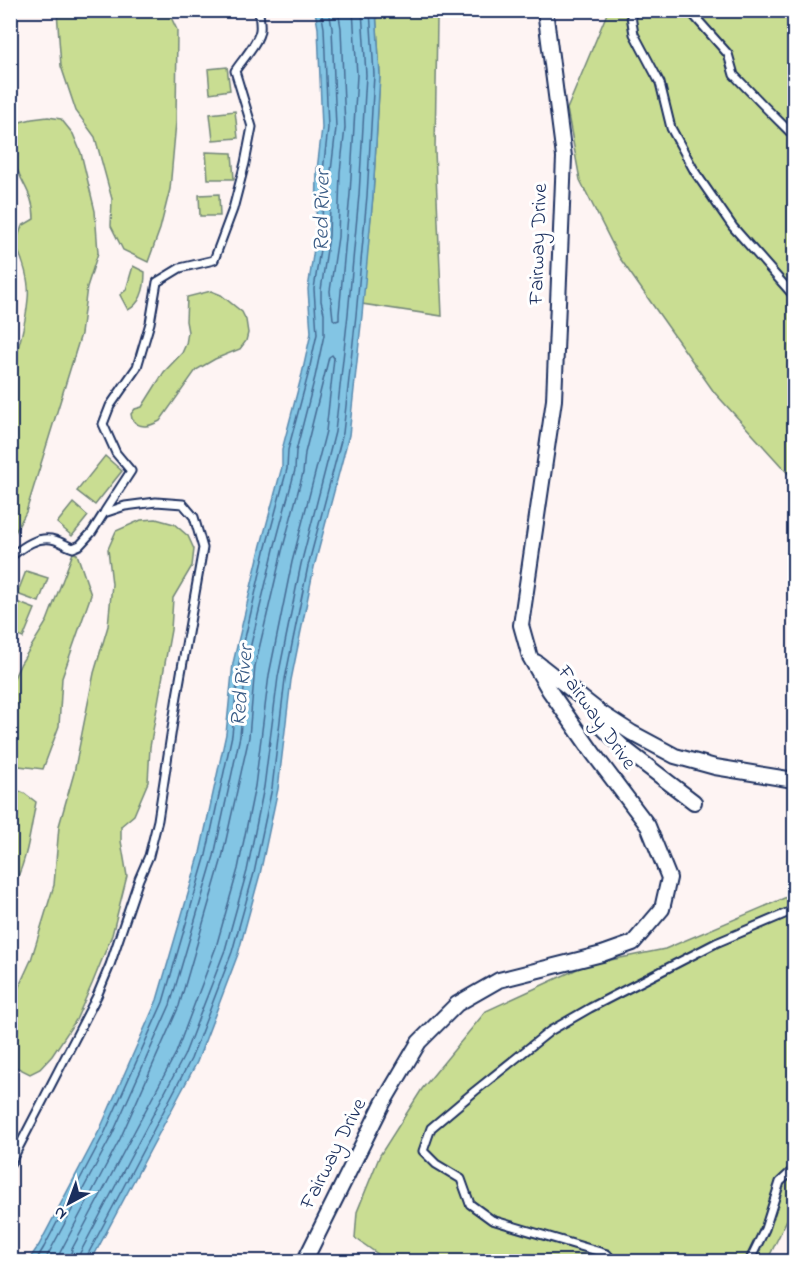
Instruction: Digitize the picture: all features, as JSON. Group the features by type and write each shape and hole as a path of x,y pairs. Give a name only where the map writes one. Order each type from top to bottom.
{"street":[{"name":"Fairway Drive","path":"304,1262 383,1103 419,1042 457,1004 499,980 602,954 633,943 662,909 669,878 648,826 555,699 530,657 520,625 554,400 564,157 545,10"},
{"path":"530,657 601,713 632,734 675,756 715,767 795,780"},
{"path":"601,713 602,727 625,749 694,802"}],"lane":[{"path":"10,557 39,539 54,540 73,548 80,545 92,532 131,471 116,453 103,424 110,406 137,367 150,323 157,282 180,268 214,260 233,209 252,127 236,71 255,44 261,31 259,10"},
{"path":"630,10 634,34 660,83 671,128 695,172 733,227 795,296"},
{"path":"689,10 728,54 734,75 795,136"},
{"path":"10,1164 97,996 149,856 158,820 203,548 194,517 183,504 156,502 125,506 104,513"},
{"path":"614,1262 607,1254 492,1220 470,1204 461,1179 436,1164 423,1151 431,1128 474,1091 560,1025 717,943 795,910"},
{"path":"749,1262 765,1229 780,1182 795,1169"}],"green space":[{"path":"57,11 168,11 177,30 176,122 170,189 160,229 148,262 123,250 111,226 112,199 95,137 76,111 61,66"},
{"path":"376,11 436,11 435,151 442,316 362,304 373,196 380,75"},
{"path":"608,11 794,11 794,480 714,392 619,257 580,180 567,109"},
{"path":"227,67 230,90 210,93 208,69"},
{"path":"235,111 238,138 213,140 210,114"},
{"path":"48,117 61,119 73,134 81,153 95,211 98,253 87,287 81,334 26,512 11,540 11,372 24,327 28,292 25,271 15,245 22,226 34,219 32,202 14,160 11,136 20,122"},
{"path":"206,152 232,153 234,179 208,179"},
{"path":"219,194 220,216 200,216 199,195"},
{"path":"133,266 145,272 144,283 140,299 128,310 120,295 126,290"},
{"path":"211,291 221,295 242,312 248,333 246,341 240,349 196,370 160,421 149,425 138,425 132,419 131,414 135,409 142,407 164,372 182,353 186,344 187,297"},
{"path":"105,456 122,471 95,505 77,491"},
{"path":"73,503 88,516 72,536 57,523"},
{"path":"156,519 174,524 188,536 194,549 192,566 173,598 171,630 150,747 148,782 134,815 121,826 127,876 112,935 76,1020 52,1056 40,1069 30,1074 11,1062 11,1004 31,960 54,885 59,826 74,773 94,673 108,626 112,584 108,549 116,531 141,520"},
{"path":"73,553 77,554 91,595 62,678 59,726 43,769 11,765 11,684 47,621"},
{"path":"26,571 48,578 39,602 17,594"},
{"path":"14,601 35,609 23,638 11,633 11,608"},
{"path":"11,788 24,793 36,802 21,870 11,890"},
{"path":"794,894 794,1205 767,1261 391,1261 355,1238 357,1212 380,1155 422,1089 486,1011 586,965 665,949"}],"water":[{"name":"Red River","path":"315,11 376,11 380,75 373,196 349,435 314,567 291,680 278,789 260,874 238,954 197,1062 91,1261 28,1261 39,1245 100,1129 157,1000 200,853 226,734 233,663 282,467 282,450 311,333 308,289 316,235 317,170 322,128 318,28"}]}
